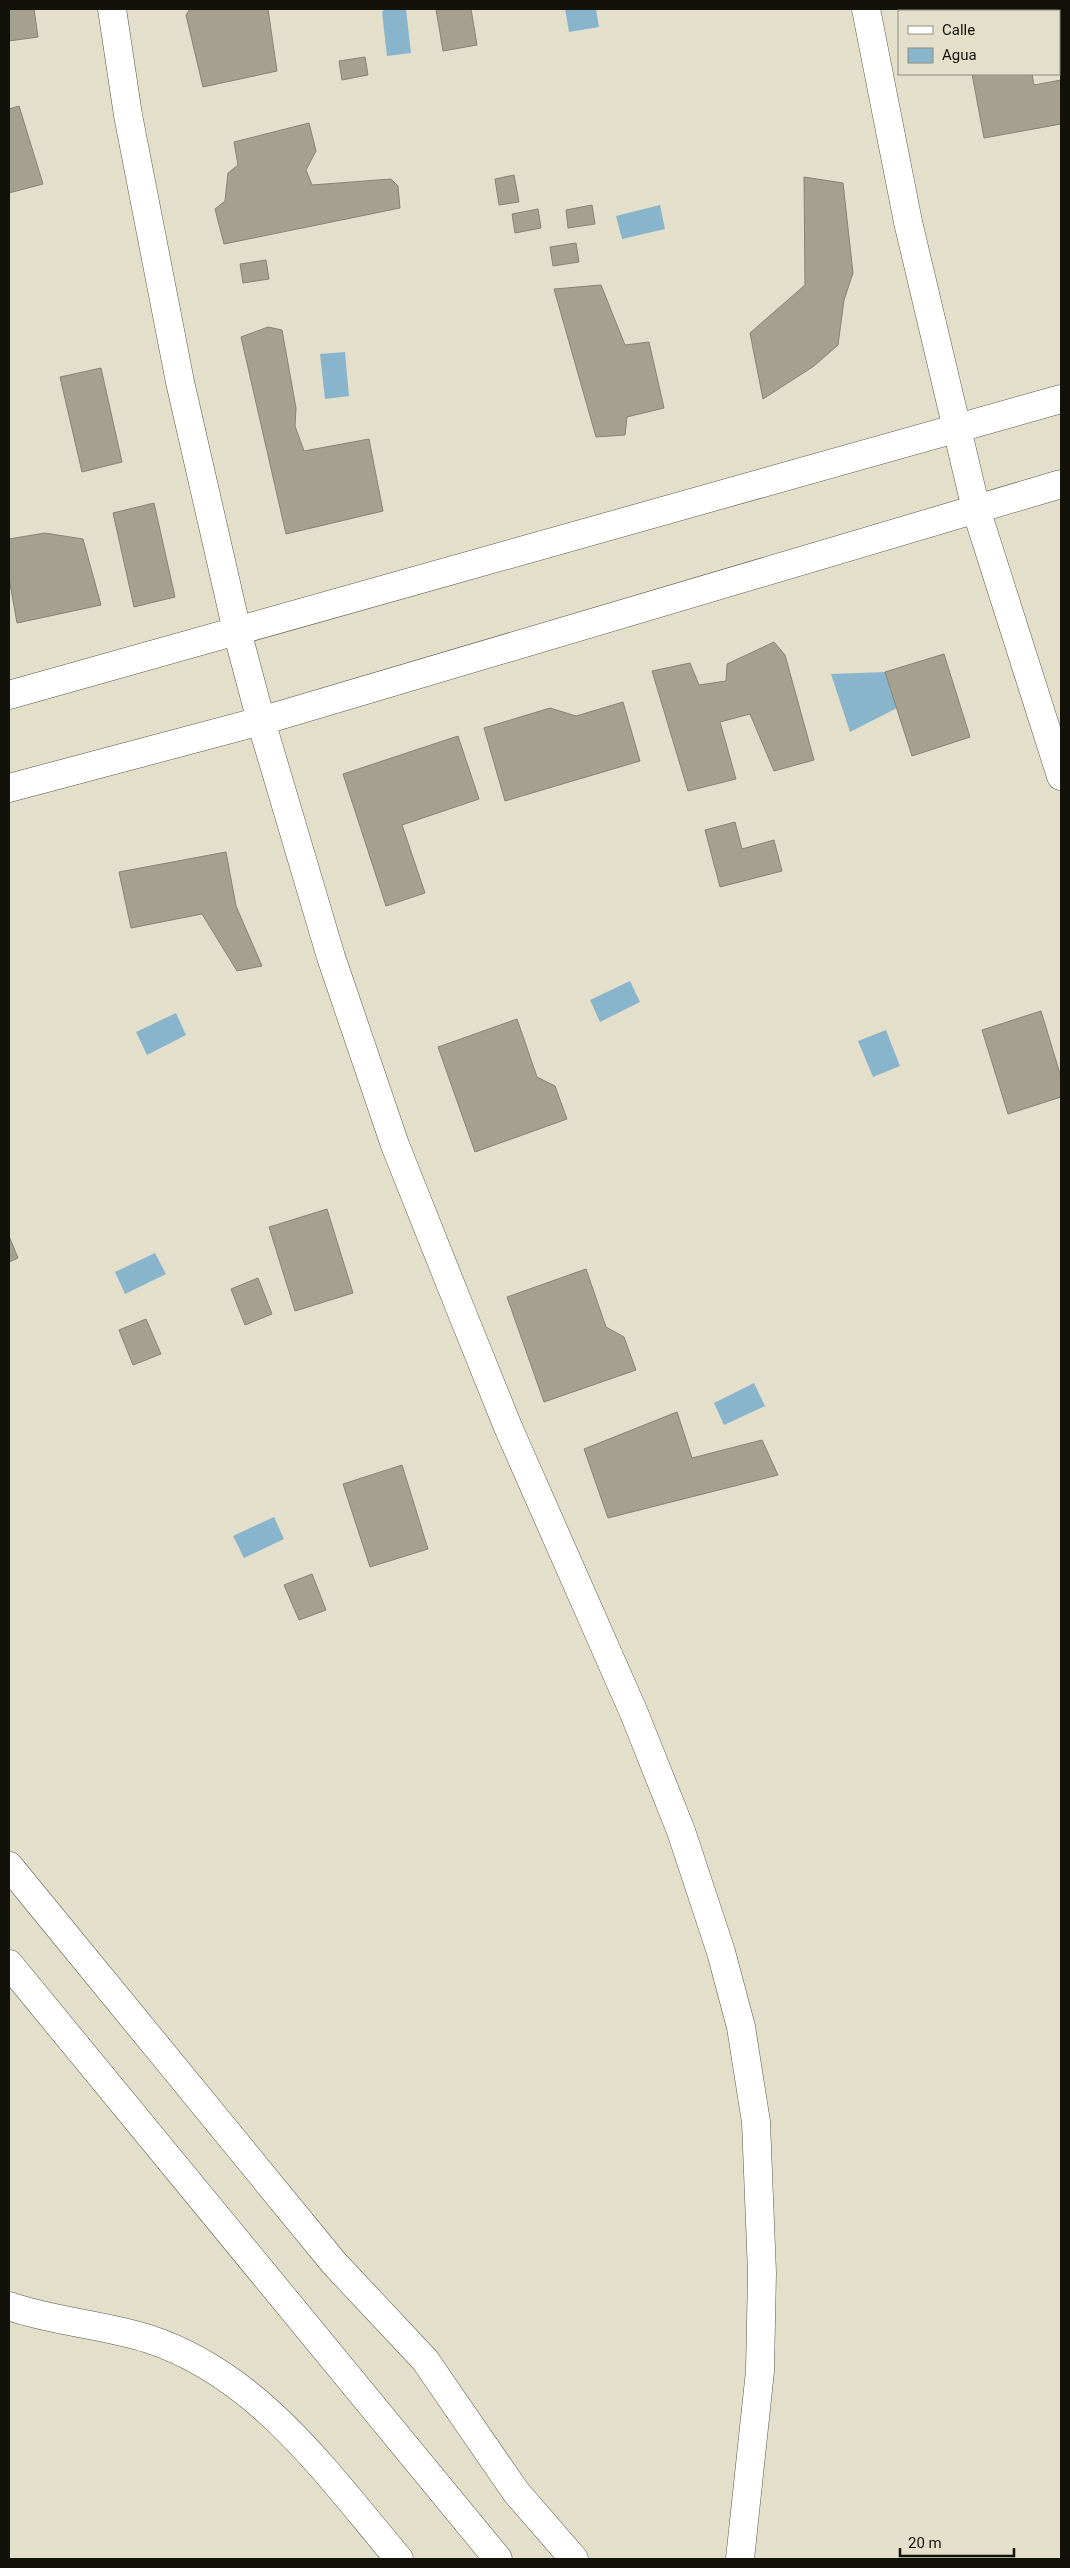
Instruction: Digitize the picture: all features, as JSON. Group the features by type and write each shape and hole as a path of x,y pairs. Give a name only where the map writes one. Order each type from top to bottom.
{"street":[{"path":"112,9 128,114 180,382 261,721 331,958 395,1145 508,1427 634,1713 681,1831 721,1952 739,2017 756,2122 762,2273 760,2371 740,2559"},
{"path":"866,9 908,222 976,509 1061,776"},
{"path":"9,695 1061,399"},
{"path":"9,788 261,721 1061,484"},
{"path":"9,1866 334,2263 425,2360 516,2492 574,2559"},
{"path":"9,1964 498,2559"},
{"path":"9,2306 37,2316 148,2339 187,2354 223,2375 270,2412 307,2451 390,2556"},
{"path":"9,2322 37,2316"}],"water":[{"path":"385,9 406,9 411,53 387,56 382,12"},
{"path":"565,9 596,9 599,27 569,32"},
{"path":"660,205 665,229 622,239 616,216"},
{"path":"345,352 349,396 325,399 320,354"},
{"path":"885,672 897,708 850,732 831,674"},
{"path":"630,981 640,1002 600,1022 590,1000"},
{"path":"176,1013 186,1035 147,1055 136,1032"},
{"path":"886,1030 900,1066 873,1077 858,1041"},
{"path":"155,1253 166,1274 125,1294 115,1272"},
{"path":"754,1383 765,1406 724,1425 714,1403"},
{"path":"274,1517 284,1539 244,1558 233,1536"}],"building":[{"path":"9,9 34,9 38,37 9,41"},
{"path":"190,9 268,9 277,71 203,87 186,15"},
{"path":"436,9 471,9 477,45 443,51"},
{"path":"940,9 992,9 986,10"},
{"path":"365,57 368,75 342,80 339,61"},
{"path":"972,75 1032,75 1034,85 1061,80 1061,124 984,138"},
{"path":"19,106 43,184 9,193 9,109"},
{"path":"309,123 316,151 306,170 312,185 391,179 398,186 400,208 224,244 215,209 225,201 228,173 238,165 234,142"},
{"path":"514,175 519,202 499,205 495,179"},
{"path":"804,177 843,183 853,273 844,300 838,345 814,366 763,399 750,333 805,285"},
{"path":"592,205 595,224 568,228 566,210"},
{"path":"538,209 541,228 515,233 512,214"},
{"path":"576,243 579,262 553,266 550,247"},
{"path":"266,260 269,279 243,283 240,264"},
{"path":"601,285 625,345 649,342 664,408 627,417 625,435 596,437 554,289"},
{"path":"268,327 282,330 296,408 295,426 304,451 369,439 383,511 286,534 241,337"},
{"path":"101,368 122,462 82,472 60,377"},
{"path":"154,503 175,597 134,607 113,513"},
{"path":"45,533 83,539 101,605 17,623 9,578 9,539"},
{"path":"774,642 785,655 814,760 774,771 750,714 720,722 736,779 688,791 652,671 690,663 699,685 726,681 727,664"},
{"path":"944,654 970,737 912,756 885,672"},
{"path":"623,702 640,761 505,801 484,728 550,708 576,716"},
{"path":"458,736 479,799 402,825 425,893 386,906 343,774"},
{"path":"735,822 742,849 774,840 782,871 720,887 705,830"},
{"path":"226,852 236,906 262,966 237,971 202,914 131,928 119,872"},
{"path":"1041,1011 1061,1077 1061,1097 1008,1114 982,1030"},
{"path":"517,1019 537,1077 555,1086 567,1119 475,1152 438,1047"},
{"path":"327,1209 353,1293 295,1311 269,1227"},
{"path":"9,1236 18,1258 9,1262"},
{"path":"586,1269 606,1327 624,1337 636,1370 544,1402 507,1297"},
{"path":"258,1278 272,1314 245,1325 231,1289"},
{"path":"146,1319 161,1354 133,1365 119,1330"},
{"path":"677,1412 692,1458 762,1440 778,1475 608,1518 584,1449"},
{"path":"402,1465 428,1549 370,1567 343,1484"},
{"path":"312,1574 326,1610 299,1620 284,1585"}]}
